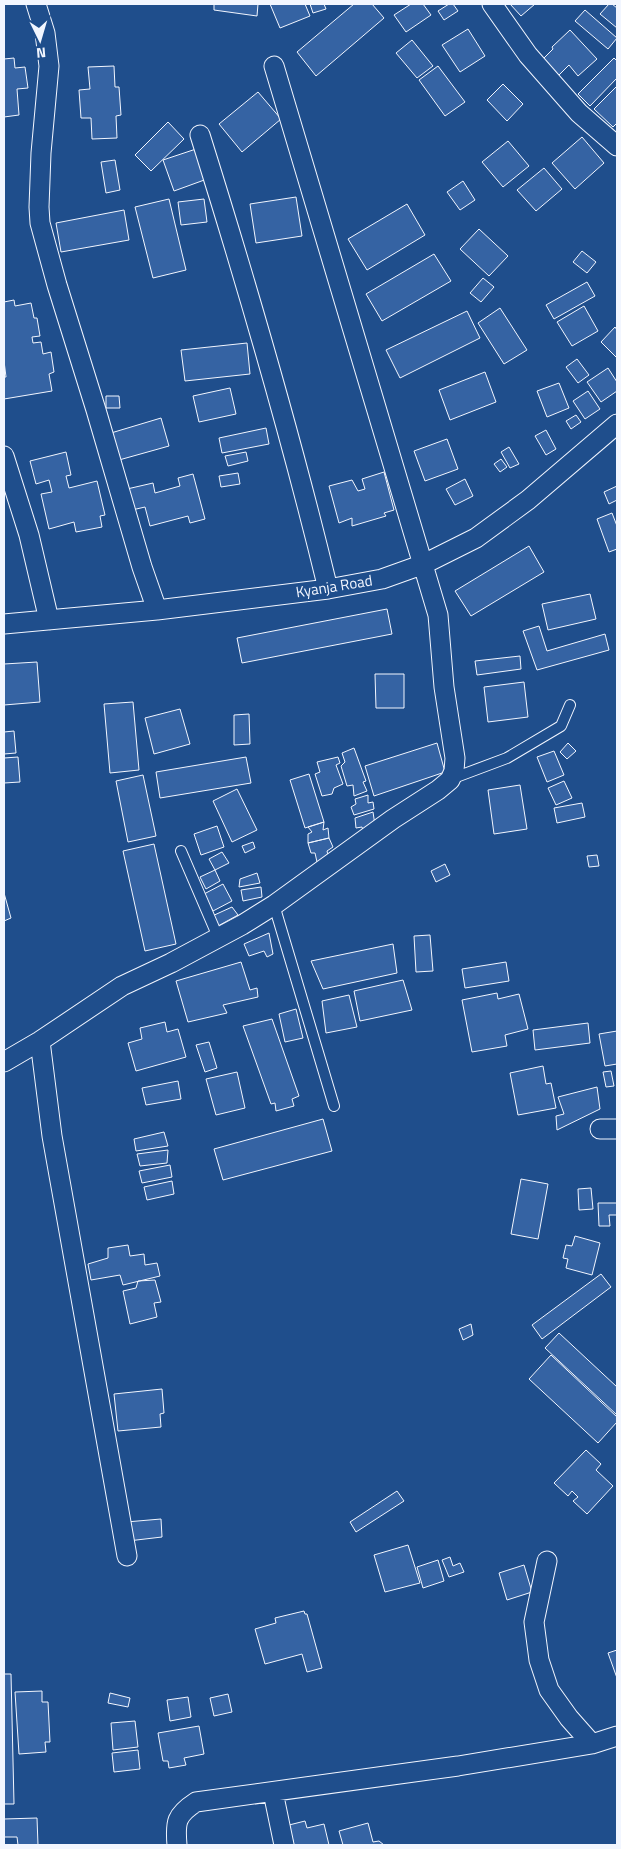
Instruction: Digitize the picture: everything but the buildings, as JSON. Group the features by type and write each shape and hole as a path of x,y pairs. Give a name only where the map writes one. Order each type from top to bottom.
{"street":[{"path":"36,4 45,33 49,66 41,154 40,223 142,567 157,610"},
{"path":"492,4 528,55 579,113 617,146"},
{"path":"4,1062 40,1041 122,986 171,963 274,905 393,819 438,790 450,780 454,771 455,758 444,687 438,615 274,66"},
{"path":"200,135 230,229 328,589"},
{"name":"Kyanja Road","path":"4,624 157,610 328,589 382,579 424,564 476,538 528,500 617,424"},
{"path":"4,456 29,535 49,620"},
{"path":"40,1041 52,1136 127,1556"},
{"path":"547,1561 534,1622 539,1660 549,1690 569,1718 592,1744"},
{"path":"177,1845 176,1830 179,1816 186,1808 196,1802 448,1767 592,1744 617,1736"},
{"path":"273,1792 284,1845"}],"lane":[{"path":"450,780 507,758 561,726 570,705"},
{"path":"181,850 218,937"},
{"path":"274,905 334,1106"}]}
